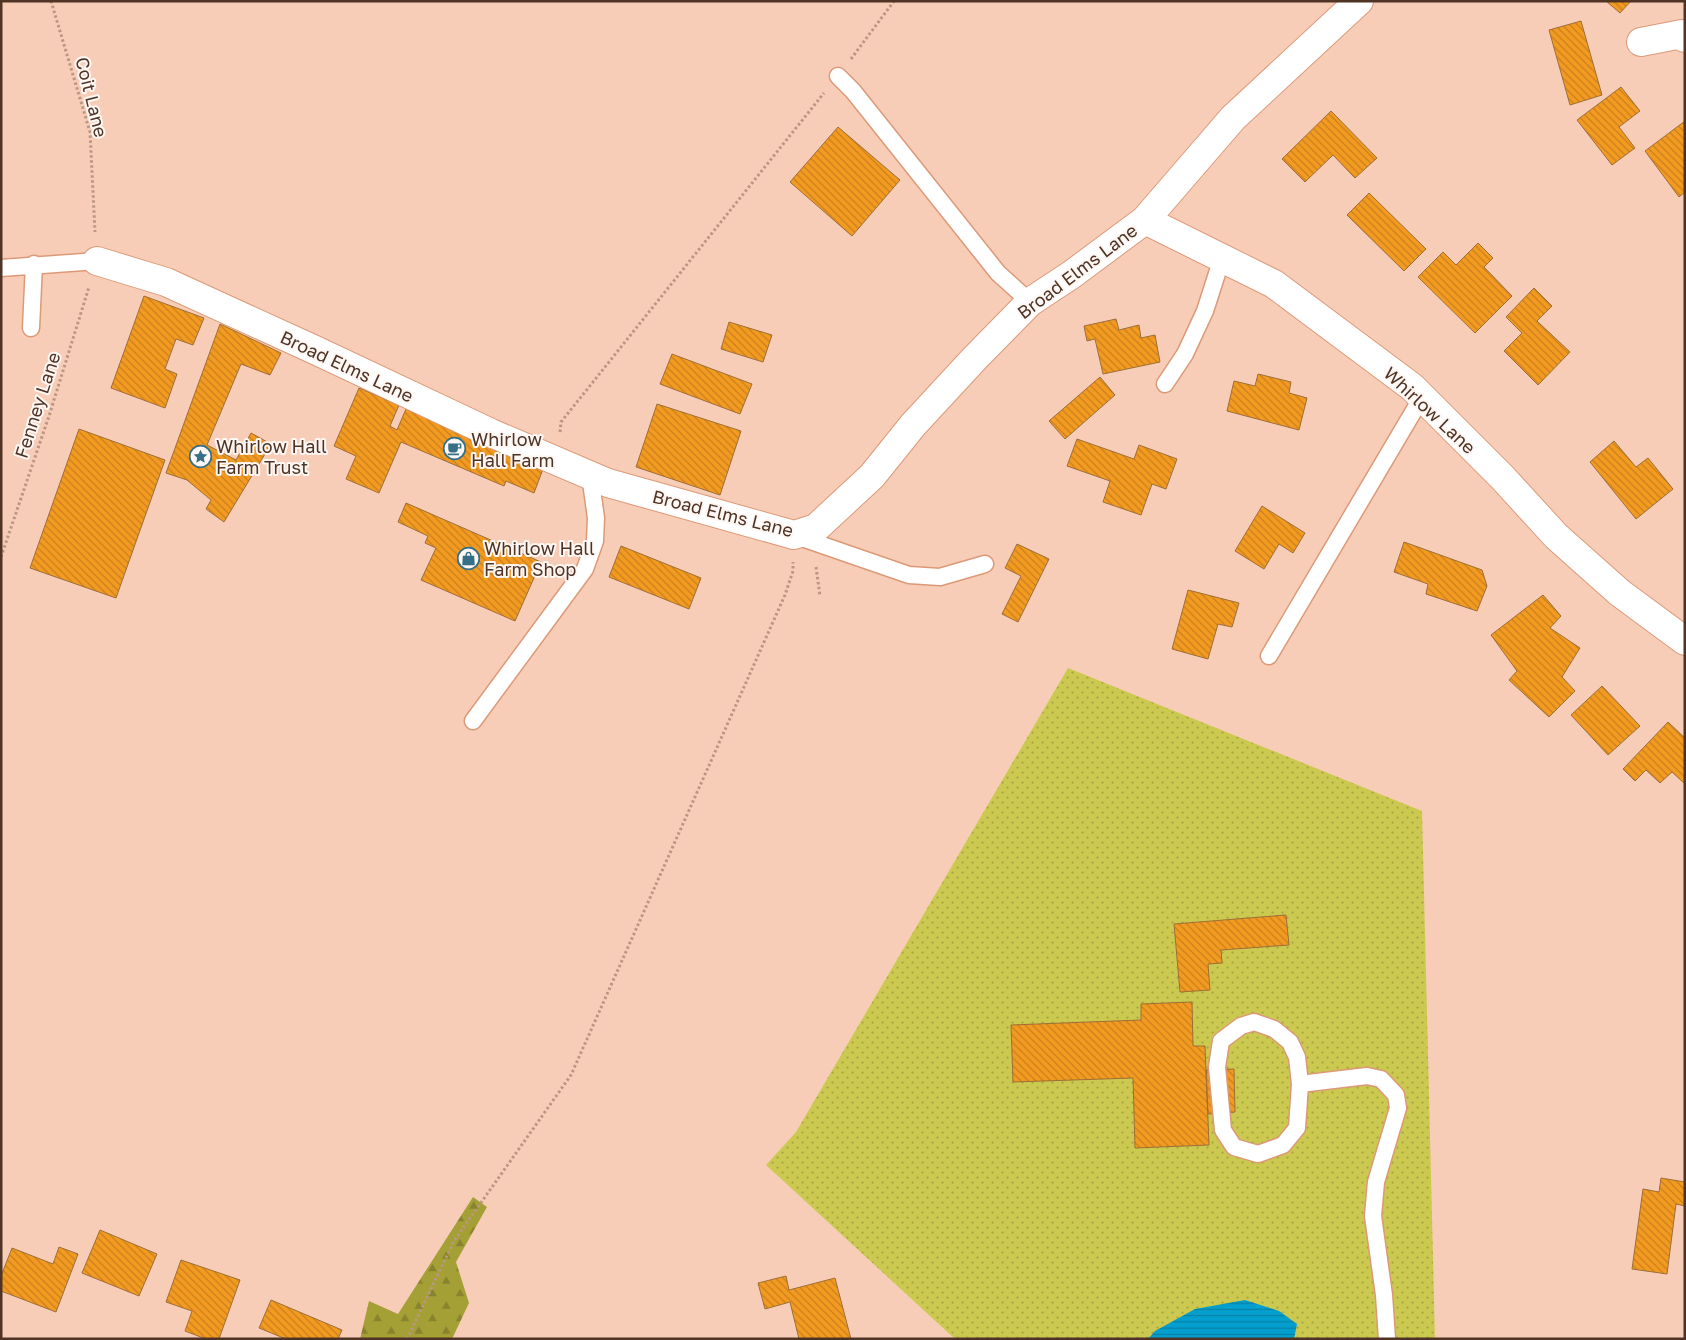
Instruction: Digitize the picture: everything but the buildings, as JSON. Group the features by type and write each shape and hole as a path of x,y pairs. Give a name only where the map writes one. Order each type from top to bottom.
{"street":[{"name":"Broad Elms Lane","path":"97,261 166,282 491,433 608,483 794,536 816,528 872,476 913,425 1030,302 1071,275 1145,220 1234,118 1360,1"},
{"path":"1641,42 1684,34"},
{"name":"Whirlow Lane","path":"1145,220 1274,284 1412,387 1503,478 1556,536 1620,593 1685,641"}],"lane":[{"path":"838,76 853,91 998,272 1030,302"},
{"path":"1165,384 1185,354 1205,311 1222,258"},
{"path":"1,268 34,264 97,261"},
{"path":"31,328 34,264"},
{"path":"1269,656 1422,397"},
{"path":"473,721 584,569 595,541 596,518 590,475"},
{"path":"794,536 909,575 940,577 985,564"},
{"path":"1254,1022 1274,1029 1290,1042 1297,1057 1300,1084 1298,1128 1283,1146 1258,1154 1234,1147 1223,1130 1217,1067 1221,1042 1241,1026 1254,1022"},
{"path":"1300,1084 1366,1076 1381,1079 1396,1095 1398,1108 1376,1182 1373,1216 1384,1295 1387,1339"}],"path":[{"name":"Coit Lane","path":"51,1 90,132 97,261"},
{"path":"556,461 561,422 838,76 894,1"},
{"name":"Fenney Lane","path":"1,557 49,416 97,261"},
{"path":"407,1339 454,1241 571,1075 785,595 793,570 794,536"}],"green space":[{"path":"473,1197 487,1207 456,1262 469,1303 452,1339 360,1339 369,1301 398,1314"}],"shaded area":[{"path":"1068,668 1422,811 1435,1339 955,1339 766,1165 796,1132"}],"water":[{"path":"1245,1300 1279,1311 1297,1324 1294,1339 1148,1339 1155,1331 1195,1309"}],"place":[{"name":"Whirlow Hall Farm","path":"455,449"},
{"name":"Whirlow Hall Farm Trust","path":"200,456"},
{"name":"Whirlow Hall Farm Shop","path":"468,558"}]}
